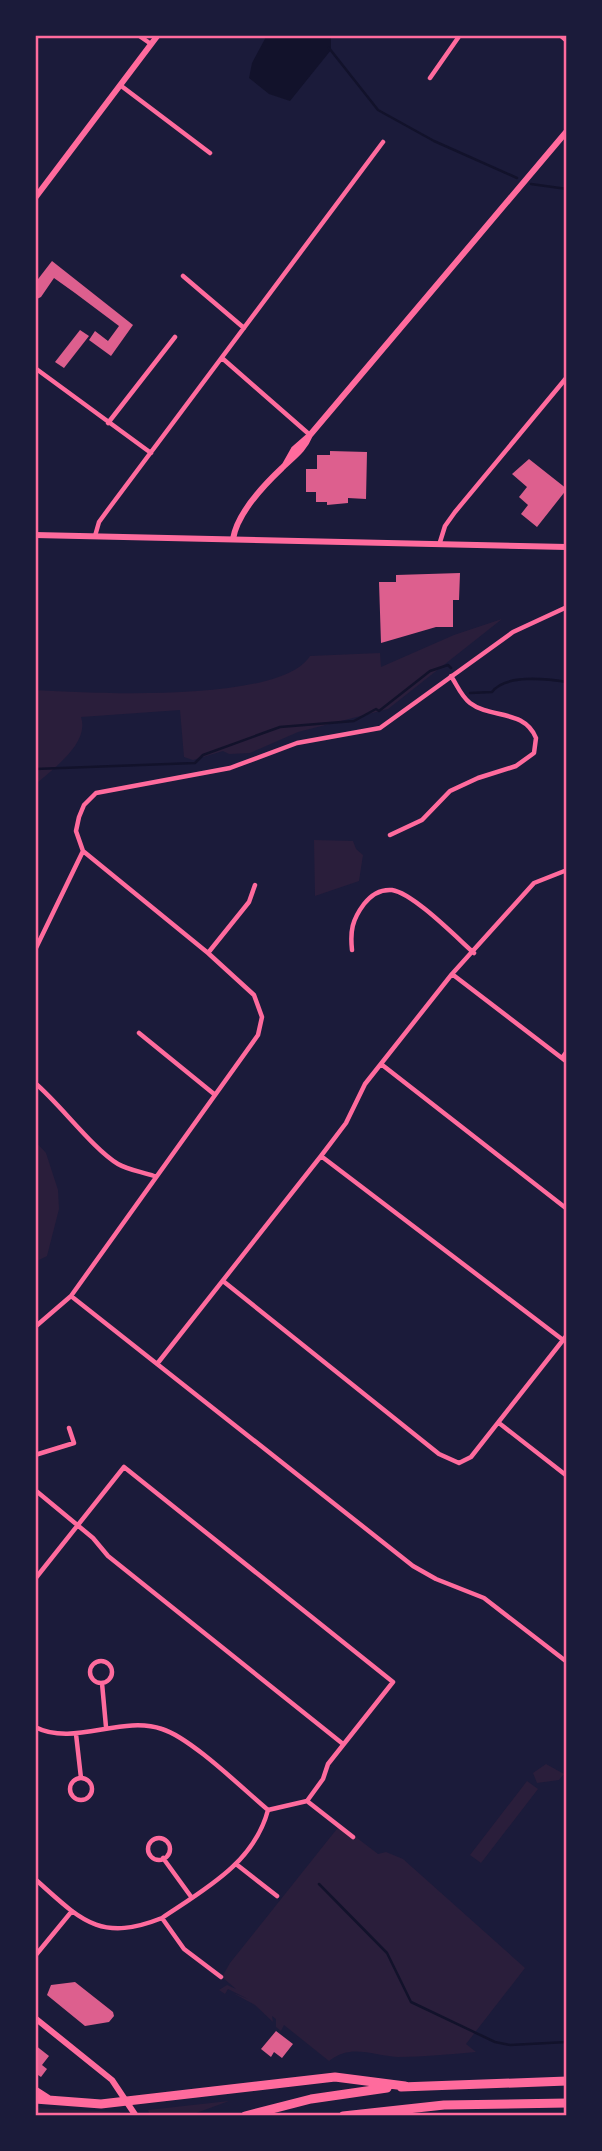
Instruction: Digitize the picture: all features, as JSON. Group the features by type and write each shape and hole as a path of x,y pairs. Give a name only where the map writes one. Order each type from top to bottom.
{"highway":[{"path":"35,2099 101,2104 335,2077 405,2086"},
{"path":"245,2116 310,2099 405,2086 567,2081"},
{"path":"35,2091 50,2101"},
{"path":"343,2116 444,2105 567,2103"}],"street":[{"path":"138,35 151,44"},
{"path":"35,198 158,35"},
{"path":"430,78 460,35"},
{"path":"560,35 567,40"},
{"path":"120,85 210,153"},
{"path":"233,539 235,525 285,465 296,457 310,435 567,131"},
{"path":"95,536 99,522 383,142"},
{"path":"183,276 244,328"},
{"path":"108,423 175,337"},
{"path":"222,358 310,435"},
{"path":"35,368 150,453"},
{"path":"440,542 444,526 567,377"},
{"path":"35,535 440,542 567,547"},
{"path":"35,1327 71,1296 154,1176 258,1034 262,1017 254,995 208,953 83,851 76,831 84,805 96,793 230,768 297,743 380,728 513,632 567,607"},
{"path":"390,835 422,820 456,787 516,766 534,753 536,738 531,729 515,717 472,705 451,676"},
{"path":"35,950 37,939 83,851"},
{"path":"157,1364 321,1156 382,1064 453,974 534,883 567,870"},
{"path":"208,953 249,902 255,885"},
{"path":"352,950 350,934 357,914 372,895 389,890 405,896 474,953"},
{"path":"453,974 567,1062"},
{"path":"139,1033 214,1094"},
{"path":"562,1058 567,1051"},
{"path":"382,1064 567,1209"},
{"path":"35,1083 59,1104 108,1157 120,1165 154,1176"},
{"path":"223,1281 439,1454 459,1463 471,1457 499,1423 565,1337 321,1156"},
{"path":"71,1296 413,1566 436,1579 484,1598 567,1662"},
{"path":"499,1423 567,1476"},
{"path":"35,1455 74,1443 69,1428"},
{"path":"35,1580 124,1467 393,1682 343,1744 307,1801 268,1810"},
{"path":"35,1490 77,1525 108,1556 343,1744"},
{"path":"101,1661 108,1664 111,1672 109,1679 102,1683 93,1680 90,1671 93,1664 101,1661"},
{"path":"102,1683 106,1727"},
{"path":"35,1727 76,1734 106,1727 163,1729 182,1740 268,1810"},
{"path":"76,1734 81,1778"},
{"path":"81,1778 89,1781 92,1788 89,1796 82,1800 74,1797 71,1788 74,1781 81,1778"},
{"path":"307,1801 353,1836"},
{"path":"35,1879 72,1911 96,1925 125,1930 162,1918 236,1864 263,1829 268,1810"},
{"path":"155,1839 163,1839 168,1844 169,1852 163,1858 155,1859 149,1853 149,1844 155,1839"},
{"path":"163,1858 192,1898"},
{"path":"236,1864 276,1896"},
{"path":"35,1956 72,1911"},
{"path":"162,1918 184,1948 221,1977"},
{"path":"35,2018 119,2087 136,2116"}],"shaded area":[{"path":"267,35 331,35 331,50 290,101 269,94 249,78 252,63"},
{"path":"502,619 388,709 298,732 250,753 229,754 223,751 193,760 184,757 180,710 81,717 80,737 75,746 35,785 35,690 138,693 224,689 262,682 292,671 310,656 380,653 381,667 454,635"},
{"path":"314,840 353,841 356,849 363,855 359,881 315,896"},
{"path":"35,1141 46,1153 58,1190 59,1209 47,1256 35,1262"},
{"path":"546,1764 564,1774 559,1780 537,1783 533,1773"},
{"path":"527,1781 538,1789 481,1863 470,1855"},
{"path":"340,1825 378,1854 386,1852 403,1859 525,1968 466,2044 476,2052 398,2057 354,2052 329,2061 284,2025 281,2031 276,2027 276,2019 272,2016 273,2022 255,2005 233,1993 248,1999 228,1989 225,1994 219,1990 227,1985 236,1989 222,1977 230,1963"},
{"path":"229,2101 188,2116 150,2116 148,2110"},
{"path":"35,2108 120,2112 122,2116 35,2116"}],"building":[{"path":"52,261 133,325 111,356 89,340 95,331 108,341 119,326 75,293 54,278 41,297 35,300 35,283"},
{"path":"80,330 89,336 64,368 55,362"},
{"path":"330,451 367,452 366,499 348,498 348,503 327,505 327,502 316,502 316,492 306,492 306,469 317,469 317,455 330,455"},
{"path":"529,459 567,489 537,527 521,514 528,505 519,497 527,487 512,474"},
{"path":"460,573 459,600 453,600 453,627 436,627 381,643 379,582 396,582 396,575"},
{"path":"75,1982 113,2012 114,2016 109,2022 85,2026 47,1995 51,1985"},
{"path":"276,2031 293,2044 282,2058 274,2052 271,2057 261,2049"},
{"path":"35,2045 49,2056 42,2065 47,2069 41,2077 35,2073"}],"waterway":[{"path":"329,48 378,110 434,141 517,178"},
{"path":"531,184 567,189"},
{"path":"35,769 195,763 203,755 280,727 354,721 376,709 379,711 430,671 448,665 451,668"},
{"path":"470,693 492,692 498,686 516,680 567,682"},
{"path":"319,1884 387,1953 411,2002 495,2042 510,2045 567,2042"}]}
